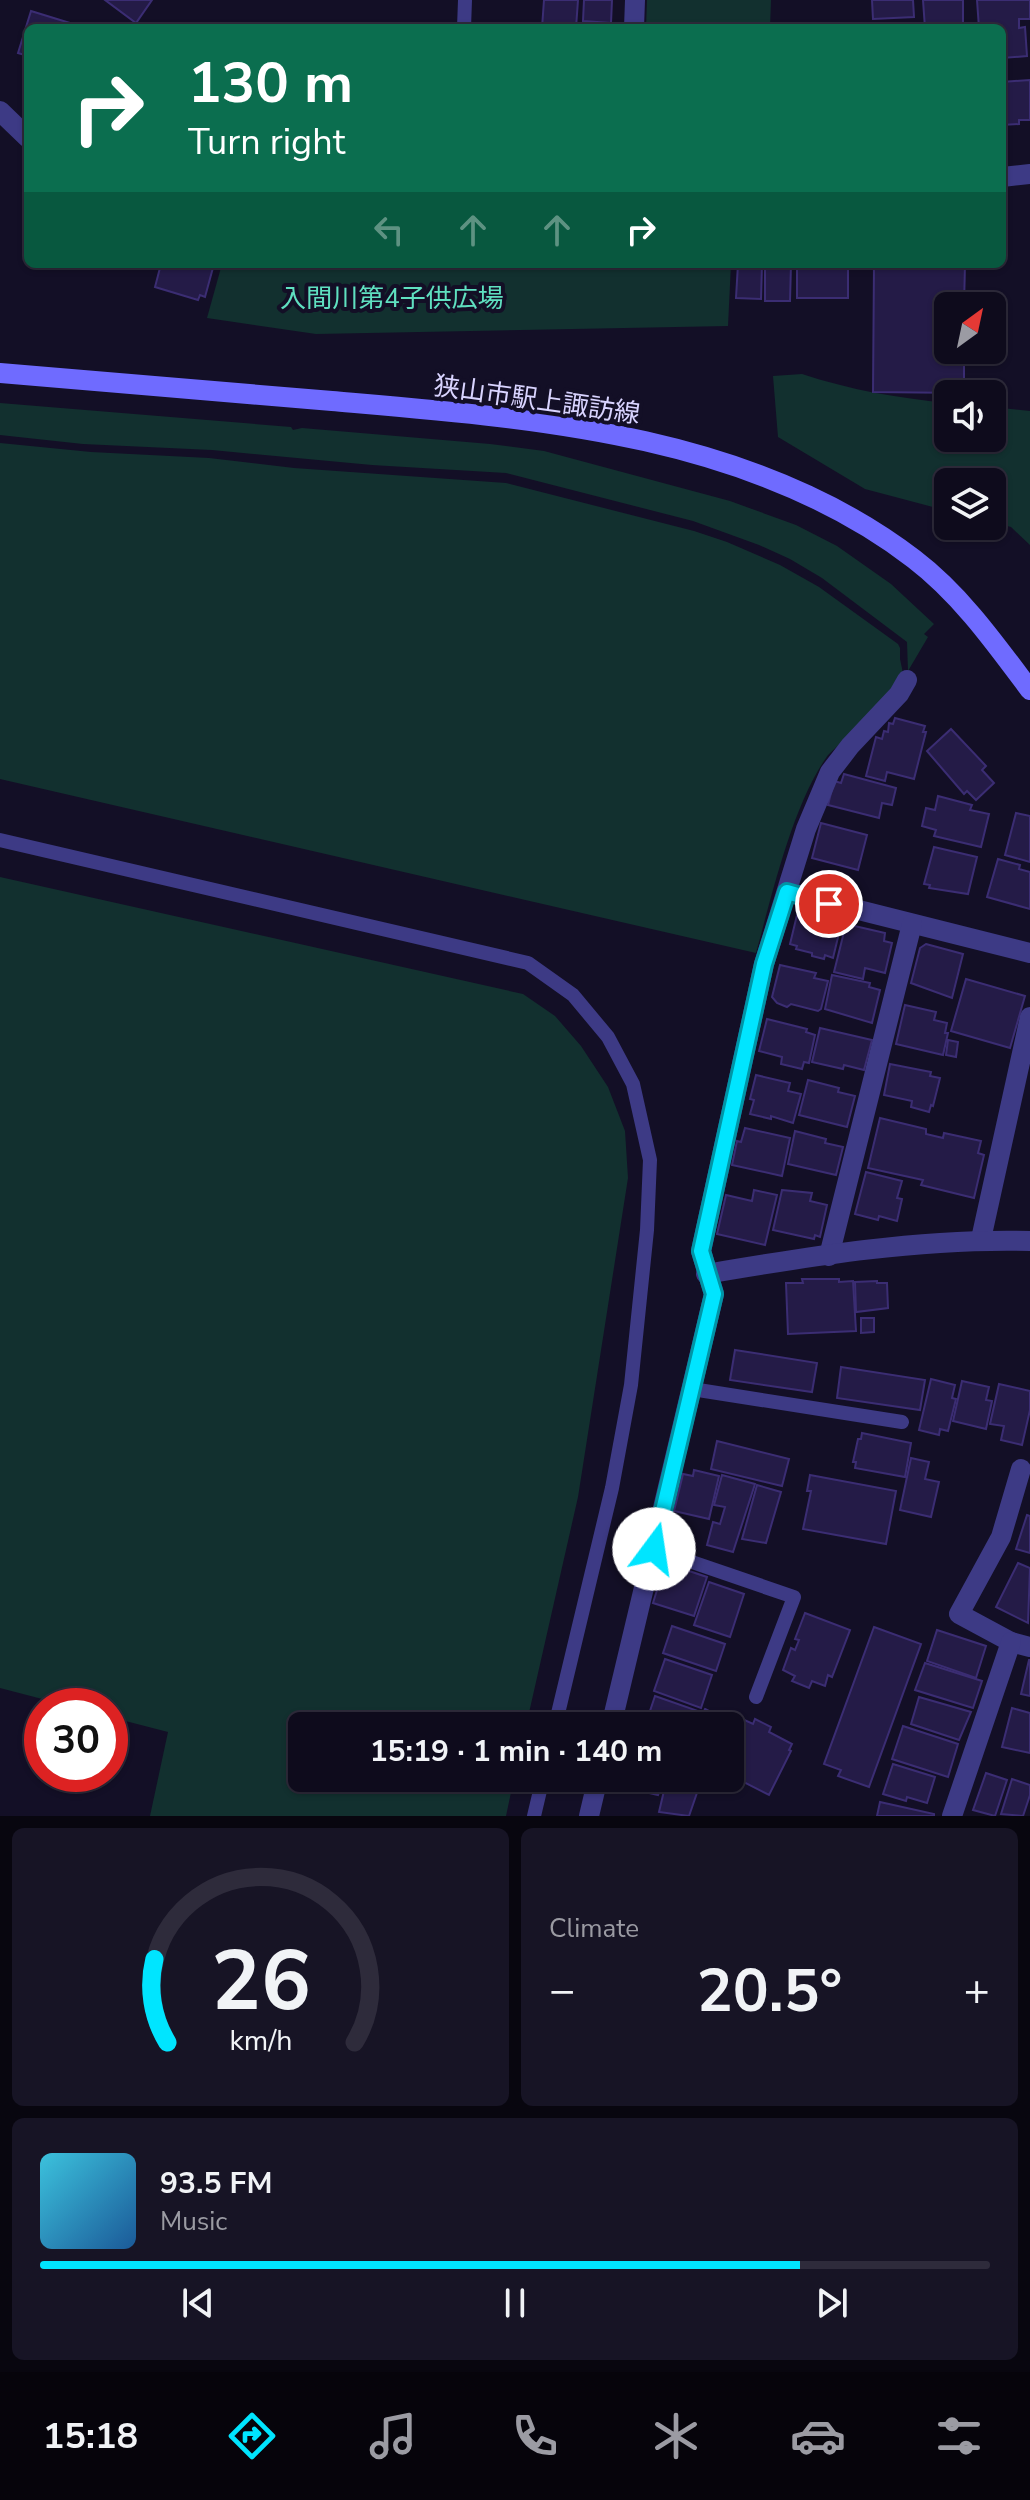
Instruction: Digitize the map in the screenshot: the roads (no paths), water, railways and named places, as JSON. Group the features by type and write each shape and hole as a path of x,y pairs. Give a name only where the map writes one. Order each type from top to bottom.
{"street":[{"path":"634,24 635,0"},
{"path":"0,111 24,134"},
{"path":"1006,177 1030,174"},
{"name":"狭山市駅上諏訪線","path":"0,373 492,416 585,428 661,446 759,475 822,502 915,560 955,597 993,640 1030,690"},
{"path":"614,1712 714,1294 701,1251 764,964 806,829 830,772 899,694 907,680"},
{"path":"787,892 1030,953"},
{"path":"829,1256 912,924"},
{"path":"981,1239 1030,1017"},
{"path":"706,1274 981,1239 1030,1241"},
{"path":"956,1815 1021,1644 959,1614 1001,1537 1021,1469"},
{"path":"589,1816 595,1792"}],"lane":[{"path":"464,24 465,0"},
{"path":"0,840 528,963 573,995 608,1037 633,1084 643,1124 650,1160 647,1230 631,1385 618,1459 558,1712"},
{"path":"692,1389 902,1422"},
{"path":"654,1549 794,1597 756,1697"},
{"path":"534,1816 540,1792"}],"park label":[{"name":"入間川第4子供広場","path":"392,298"}]}
